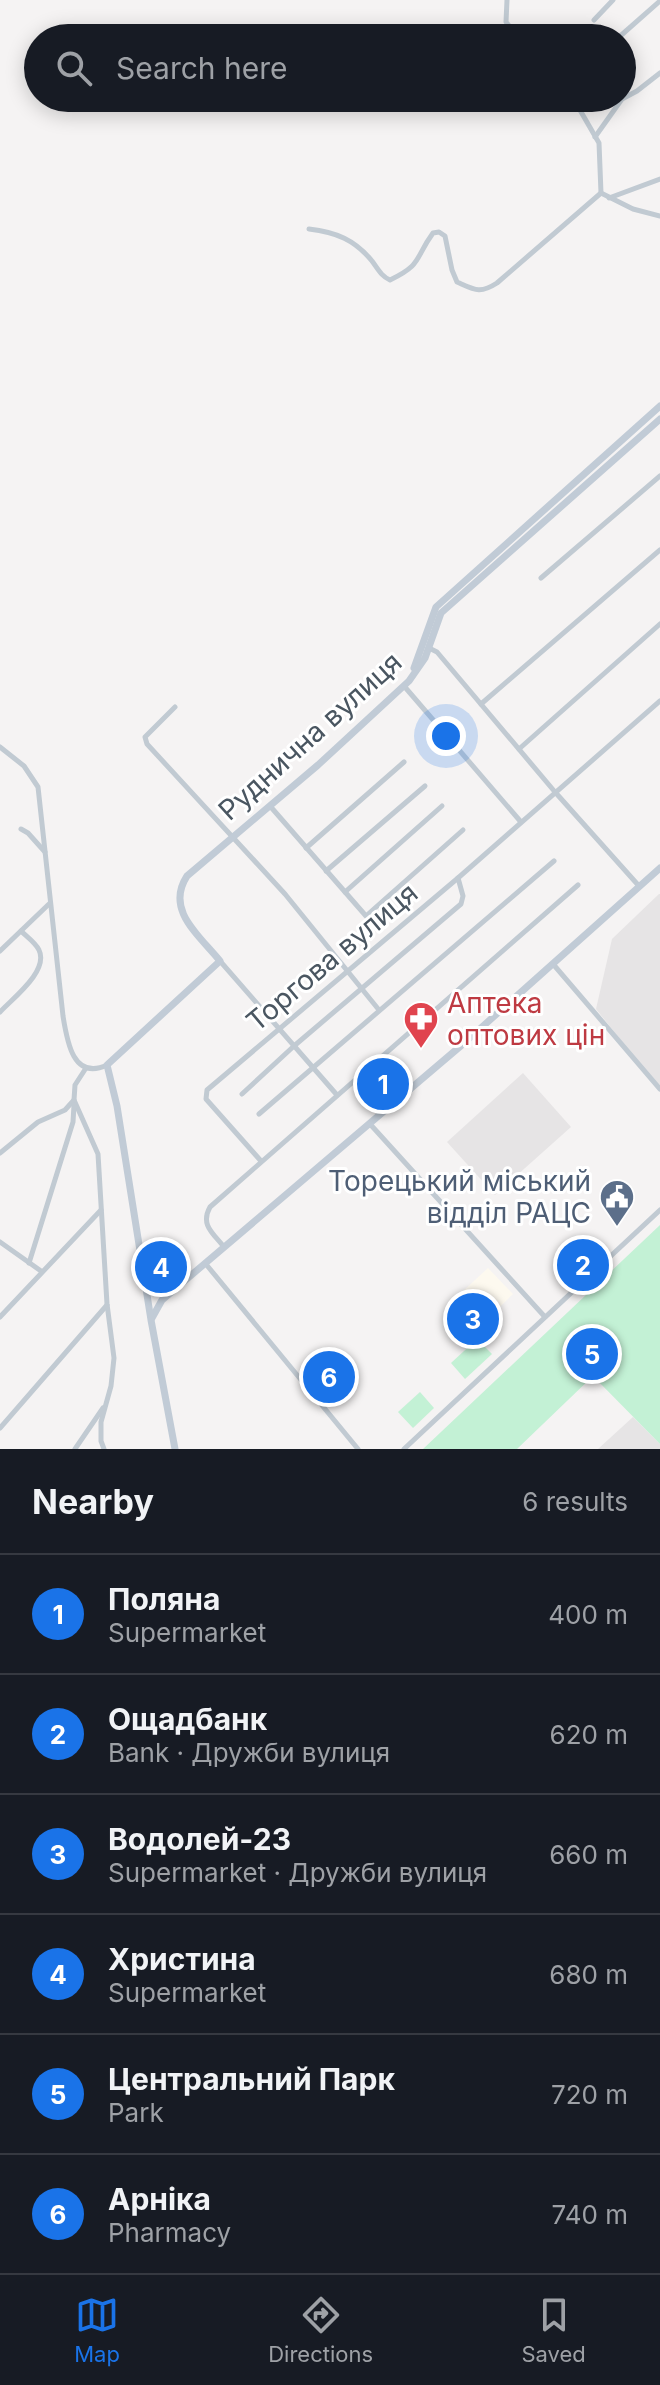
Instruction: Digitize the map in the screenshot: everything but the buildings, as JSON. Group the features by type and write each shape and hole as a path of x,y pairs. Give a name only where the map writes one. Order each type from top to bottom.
{"main road":[{"path":"406,683 436,607 660,406"},
{"name":"Руднична вулиця","path":"220,961 179,907 180,886 187,876 318,765 406,683 425,658 441,613 660,419"},
{"path":"151,1320 162,1300 370,1124 660,868"},
{"path":"175,1449 117,1106 107,1065 220,961"}],"street":[{"path":"507,0 508,24"},
{"path":"594,20 613,0"},
{"path":"634,24 660,1"},
{"path":"636,92 660,73"},
{"path":"581,112 599,143 601,193"},
{"path":"595,137 613,112"},
{"path":"609,198 660,179"},
{"path":"601,193 633,209 660,216"},
{"path":"309,229 328,231 352,242 390,280 418,262 433,233 439,232 445,236 457,282 485,291 601,193"},
{"path":"541,578 660,476"},
{"path":"481,704 660,550"},
{"path":"519,749 660,624"},
{"path":"429,648 437,652 639,886"},
{"path":"406,683 521,822"},
{"name":"Торгова вулиця","path":"261,1161 206,1099 207,1090 458,878 660,701"},
{"path":"175,707 145,737 147,744 285,894 379,1010"},
{"path":"0,747 24,766 38,787 66,1037 77,1063 97,1070 107,1065"},
{"path":"306,848 404,762"},
{"path":"326,871 425,786"},
{"path":"269,806 366,916 463,830"},
{"path":"345,892 442,806"},
{"path":"21,829 45,853"},
{"path":"259,1114 554,861"},
{"path":"242,1094 461,904 463,896 458,878"},
{"path":"224,1247 205,1223 210,1207 578,885"},
{"path":"0,951 50,904"},
{"path":"0,1012 37,974 40,964 39,950 21,931"},
{"name":"Руднична вулиця","path":"220,961 337,1095"},
{"path":"553,963 660,1089"},
{"path":"29,1263 73,1122 75,1085 86,1068"},
{"path":"0,1153 38,1122 65,1110 74,1100"},
{"path":"74,1100 98,1154 107,1304 114,1358 111,1386 101,1422 104,1449"},
{"path":"370,1124 545,1317"},
{"path":"0,1317 102,1209"},
{"path":"404,1449 660,1210"},
{"path":"0,1242 41,1271"},
{"path":"205,1263 358,1449"},
{"path":"0,1428 107,1304"},
{"path":"75,1449 106,1404"}],"shaded area":[{"path":"659,894 660,1089 596,1009 612,939"},
{"path":"523,1073 571,1127 495,1195 447,1142"},
{"path":"488,1268 513,1294 475,1331 449,1304"},
{"path":"633,1417 660,1444 660,1449 598,1449"}],"green space":[{"path":"660,1225 660,1444 593,1376 517,1449 423,1449"},
{"path":"477,1339 492,1354 465,1379 451,1363"},
{"path":"420,1392 434,1408 413,1428 398,1412"}],"place":[{"name":"Аптека оптових цін","path":"421,1050"},
{"name":"Поляна","path":"383,1084"},
{"name":"Торецький міський відділ РАЦС","path":"617,1228"},
{"name":"Ощадбанк","path":"583,1265"},
{"name":"Христина","path":"161,1267"},
{"name":"Водолей-23","path":"473,1319"},
{"name":"Центральний Парк","path":"592,1354"},
{"name":"Арніка","path":"329,1377"}]}
